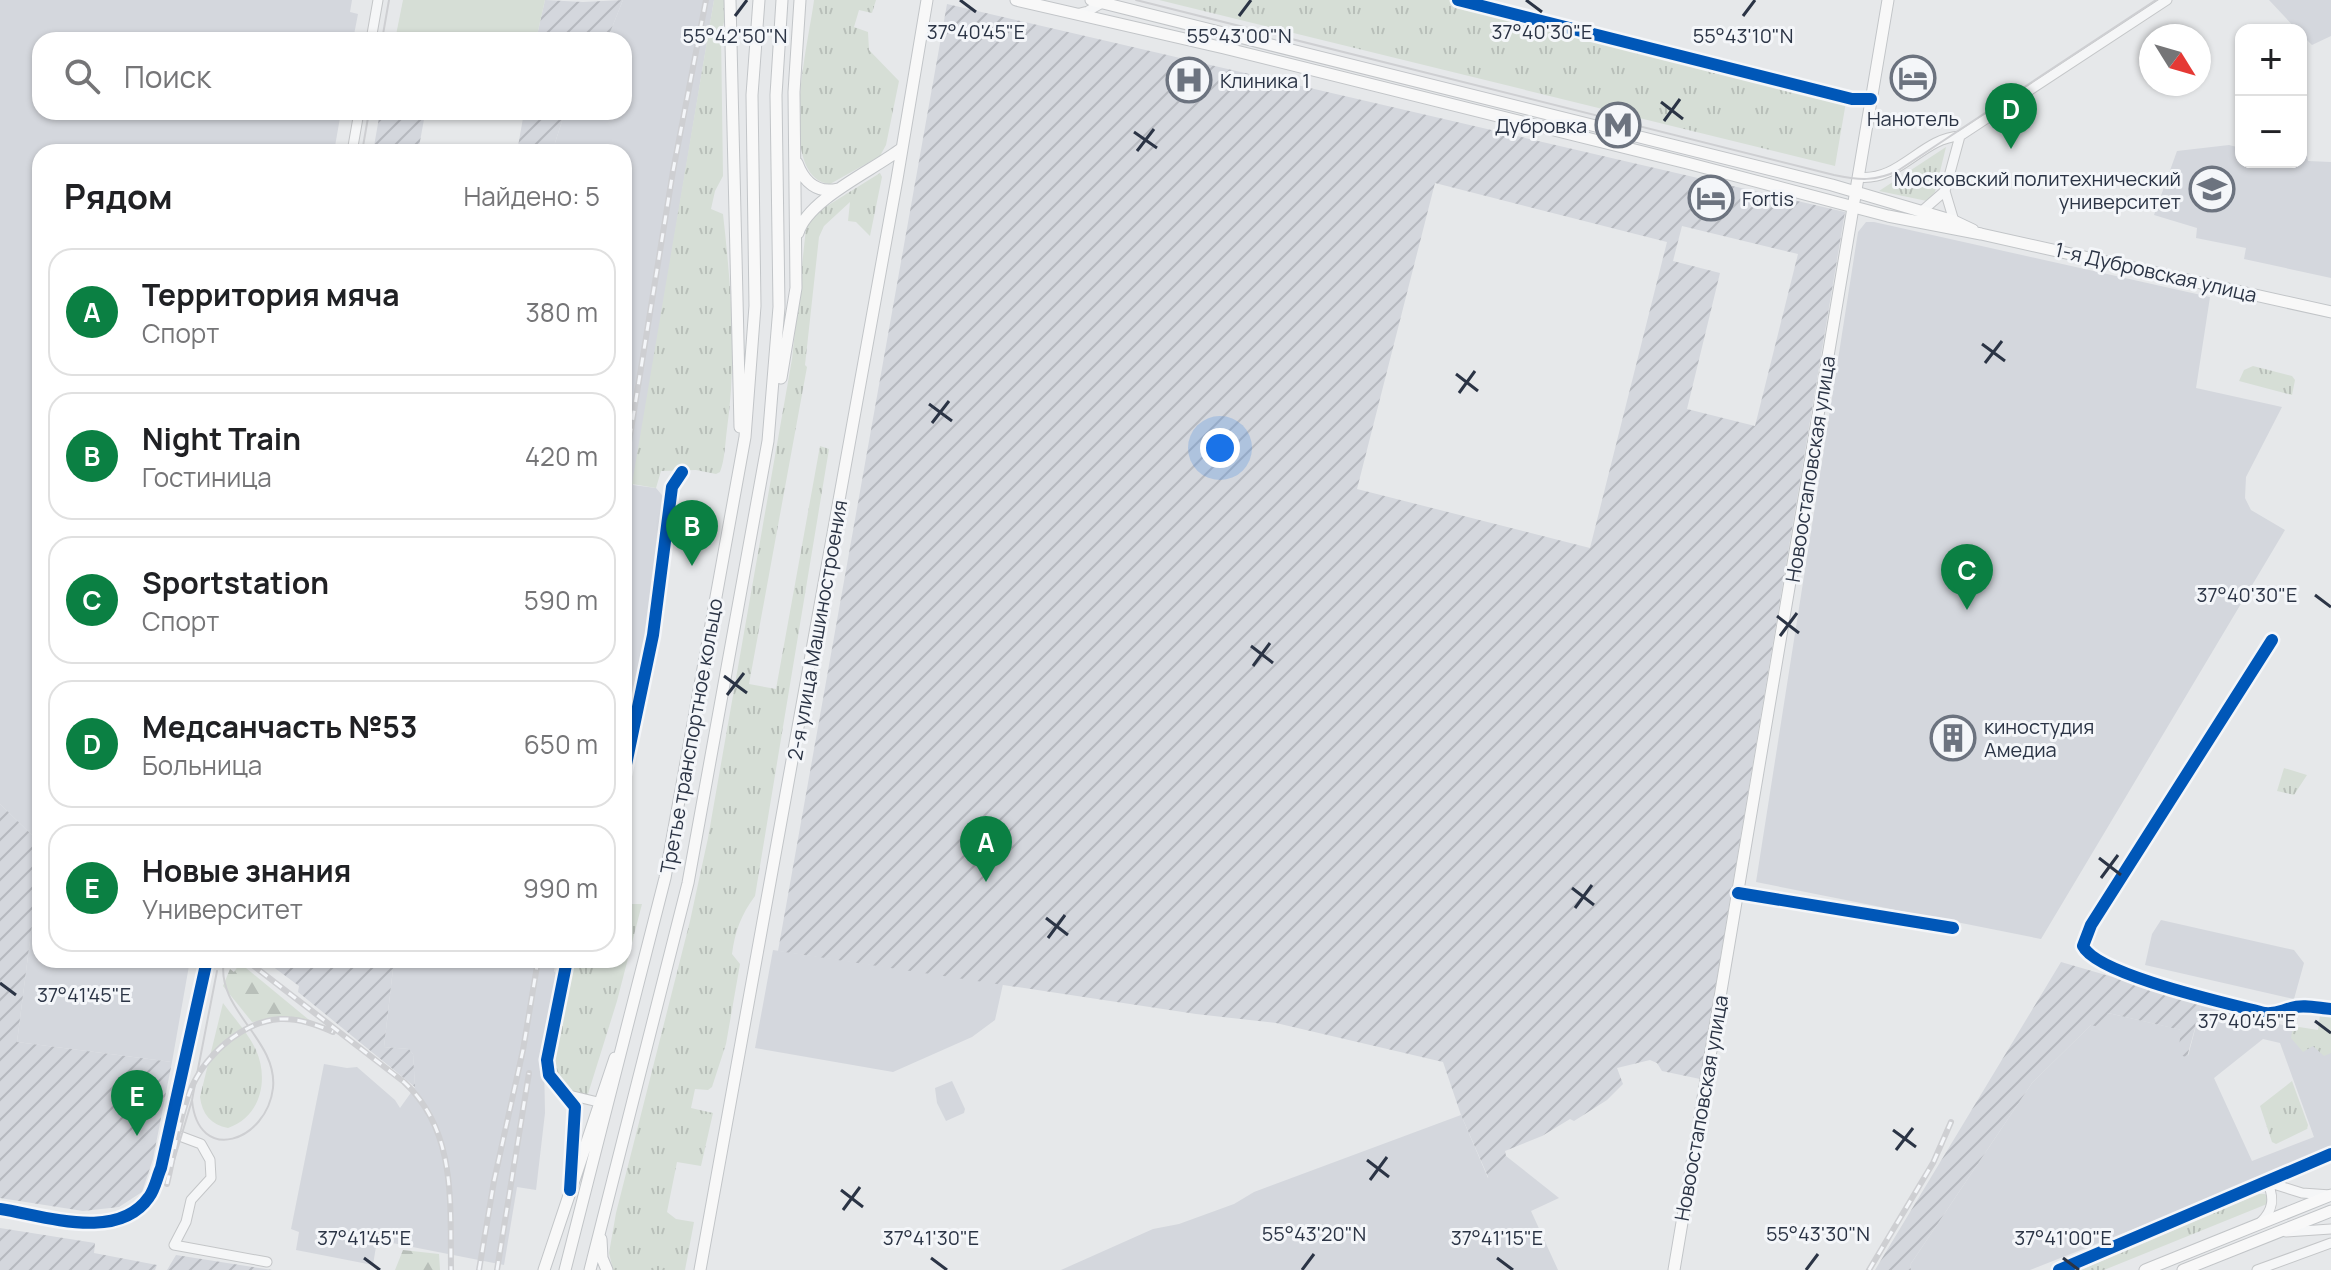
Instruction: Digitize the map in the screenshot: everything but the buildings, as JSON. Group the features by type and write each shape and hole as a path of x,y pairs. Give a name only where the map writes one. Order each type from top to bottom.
{"main road":[{"path":"730,0 741,377 738,479"},
{"name":"Третье транспортное кольцо","path":"565,1270 635,1005 667,867 738,479 749,406 754,336 752,95 759,0"},
{"name":"Третье транспортное кольцо","path":"590,1270 686,893 768,441 779,307 776,95 782,0"},
{"path":"768,441 794,307 797,241 795,66 800,0"},
{"name":"1-я Дубровская улица","path":"1016,0 1370,84 1853,207 2331,312"},
{"name":"Новоостаповская улица","path":"1674,1270 1888,0"},
{"name":"2-я улица Машиностроения","path":"702,1267 926,1"},
{"name":"1-я Дубровская улица","path":"1099,1 1855,192 1954,221 1981,234"},
{"path":"797,241 800,226 810,213 902,148"},
{"path":"795,153 801,172 815,188 829,191 849,184"},
{"path":"544,1270 598,1102 635,1005"},
{"path":"2145,1270 2331,1195"},
{"path":"605,1210 601,1242 607,1270"},
{"path":"2183,1270 2331,1211"}],"street":[{"path":"372,32 378,0"},
{"path":"1120,0 1135,10"},
{"path":"1458,0 1850,99 1871,99"},
{"path":"1858,177 1883,176 1937,142 1960,136 2167,0"},
{"path":"1074,14 1088,11 1099,1 1106,13 1123,27"},
{"path":"353,144 358,120"},
{"path":"1954,221 1945,191 1960,136"},
{"path":"1922,211 1945,191"},
{"path":"632,736 653,635 672,487 682,472"},
{"path":"2272,640 2091,925 2083,946 2093,959 2149,982 2265,1013 2279,1014 2292,1008 2307,1007 2331,1009"},
{"path":"1738,893 1953,928"},
{"path":"0,1209 110,1224 126,1218 149,1197 161,1168 205,968"},
{"path":"565,968 547,1060 549,1075 575,1107 570,1190"},
{"path":"566,1094 598,1102"},
{"path":"169,1132 201,1144 210,1160 211,1178 191,1200 186,1222 174,1245 267,1262"},
{"path":"2059,1270 2331,1154"},
{"path":"2267,1182 2302,1193 2331,1195"},
{"path":"2257,1225 2272,1206 2267,1182"},
{"path":"2277,1233 2331,1229"},
{"path":"2294,1231 2307,1239 2305,1247 2296,1255"},
{"path":"2257,1270 2331,1243"}],"shaded area":[{"path":"0,0 352,0 350,12 358,14 355,32 32,32 32,120 340,120 335,144 32,144 32,835 0,804"},
{"path":"545,0 623,0 610,32 538,32"},
{"path":"623,0 714,0 633,485 656,488 667,501 650,632 632,725 632,144 555,144 562,120 632,120 632,32 610,32"},
{"path":"2269,0 2331,0 2331,36 2312,45 2307,40 2307,24 2291,24"},
{"path":"947,4 1845,212 1700,1079 1662,1071 1657,1063 1650,1060 1617,1068 1623,1084 1607,1100 1574,1121 1570,1119 1542,1136 1505,1151 1506,1156 1489,1179 1461,1115 1443,1062 1276,1023 1196,1014 778,951","holes":["1435,183 1667,242 1590,548 1357,489","1682,226 1798,254 1755,426 1687,409 1720,273 1673,261"]},
{"path":"379,120 424,120 419,144 374,144"},
{"path":"523,120 562,120 555,144 518,144"},
{"path":"2235,146 2235,168 2307,168 2307,156 2308,161 2331,162 2331,278 2244,259 2246,248 2196,238 2197,228 2154,215 2177,151"},
{"path":"1866,222 2210,297 2196,388 2282,407 2246,477 2245,498 2251,510 2285,530 2041,939 1756,882 1858,232"},
{"path":"0,804 32,835 32,925 17,1042 172,1062 153,1159 142,1192 119,1207 83,1211 0,1198"},
{"path":"2161,920 2294,950 2304,963 2294,999 2145,965 2152,934"},
{"path":"32,925 32,968 189,968 172,1062 17,1042"},
{"path":"773,950 1003,984 995,1020 972,1037 893,1072 755,1048"},
{"path":"2061,962 2202,1003 2187,1057 2178,1055 2181,1030 2108,1013 2103,1028 2091,1025 2032,1083 1910,1265 1911,1270 1875,1270"},
{"path":"275,968 393,968 384,1047 409,1049 413,1054 415,1087 298,992 299,986"},
{"path":"393,968 555,968 560,978 544,1061 545,1113 536,1190 517,1187 504,1265 377,1240 373,1265 296,1250 299,1232 291,1229 324,1064 357,1067 400,1108 415,1087 413,1054 409,1049 384,1047"},
{"path":"2202,1003 2315,1034 2331,1028 2331,1151 2030,1270 1911,1270 1910,1265 2032,1083 2091,1025 2108,1013 2182,1030 2188,1056","holes":["2263,1039 2280,1043 2314,1137 2252,1161 2214,1078"]},
{"path":"952,1081 965,1109 964,1113 946,1121 937,1103 935,1088"},
{"path":"1461,1115 1488,1178 1506,1156 1559,1198 1531,1211 1558,1270 1061,1270 1153,1229 1179,1224 1234,1204 1254,1192"},
{"path":"0,1228 95,1243 94,1253 157,1265 155,1270 0,1270"},
{"path":"176,1255 266,1269 272,1270 167,1270"}],"green space":[{"path":"403,0 545,0 538,32 397,32"},
{"path":"714,0 730,0 721,33 723,176 711,209 723,214 730,295 732,375 725,451 720,472 661,471 656,488 632,484"},
{"path":"814,0 876,0 872,13 859,10 854,27 868,32 869,50 899,81 886,145 880,156 830,184 813,176 803,158 799,133 803,72"},
{"path":"1159,0 1450,0 1846,102 1835,166"},
{"path":"1946,147 1935,192 1927,201 1879,191"},
{"path":"880,173 882,177 870,236 856,222 848,221 850,202 824,226 819,237 807,367 749,684 776,689 820,446 829,449 755,896 742,917 733,946 732,954 740,964 726,1044 712,1087 708,1090 695,1089 691,1108 713,1113 701,1166 677,1162 667,1212 676,1219 694,1222 685,1270 613,1270 609,1253 616,1213 708,838 792,359 806,228 819,211"},
{"path":"2253,366 2292,376 2295,380 2292,395 2239,381 2244,370"},
{"path":"2284,768 2307,775 2294,795 2277,791"},
{"path":"632,904 642,904 632,943"},
{"path":"237,968 246,968 314,1024 280,1019 252,1022 223,986 230,969 234,972"},
{"path":"568,968 626,968 588,1094 568,1091 554,1078 550,1060"},
{"path":"223,1003 253,1044 262,1073 262,1085 255,1106 239,1123 228,1128 208,1118 200,1097"},
{"path":"2320,1015 2331,1015 2331,1053 2324,1056 2313,1046 2303,1052 2291,1038 2293,1026 2318,1030"},
{"path":"2292,1081 2307,1129 2276,1144 2272,1142 2260,1106"},
{"path":"2259,1194 2269,1197 2267,1204 2104,1270 2081,1270"},
{"path":"403,1250 439,1254 440,1270 395,1270"}],"tram line":[{"path":"383,32 389,0"},
{"path":"1136,0 1834,175 1867,179 1883,177 1899,170 2156,0"},
{"path":"363,144 368,120"},
{"path":"192,1100 197,1121 206,1133 219,1139 232,1139 259,1122 273,1088 272,1070 266,1054 229,994 224,968"},
{"path":"167,1184 192,1100 217,971"}],"railway":[{"path":"632,424 673,171 706,0"},
{"path":"256,968 404,1082 421,1101 434,1123 447,1170 451,1270"},
{"path":"479,1270 537,968"},
{"path":"167,1184 189,1094 203,1068 224,1044 251,1027 280,1019 307,1022 333,1032"},
{"path":"497,1270 529,1073"},
{"path":"1869,1270 1933,1163 1951,1122"}],"cycle path":[{"path":"1458,0 1852,99 1871,99"},
{"path":"632,736 653,635 672,487 682,472"},
{"path":"2272,640 2091,925 2083,946 2093,957 2138,978 2224,1003 2265,1013 2300,1006 2331,1009"},
{"path":"1738,893 1953,928"},
{"path":"0,1209 59,1220 100,1222 119,1219 136,1211 149,1197 161,1168 205,968"},
{"path":"565,968 547,1060 549,1075 575,1107 570,1190"},
{"path":"2059,1270 2331,1154"}],"place":[{"name":"Нанотель","path":"1913,78"},
{"name":"Клиника 1","path":"1189,80"},
{"name":"Дубровка","path":"1618,125"},
{"name":"Медсанчасть №53","path":"2011,149"},
{"name":"Московский политехнический университет","path":"2212,189"},
{"name":"Fortis","path":"1711,198"},
{"name":"Night Train","path":"692,566"},
{"name":"Sportstation","path":"1967,610"},
{"name":"киностудия Амедиа","path":"1953,738"},
{"name":"Территория мяча","path":"986,882"},
{"name":"Новые знания","path":"137,1136"}]}
